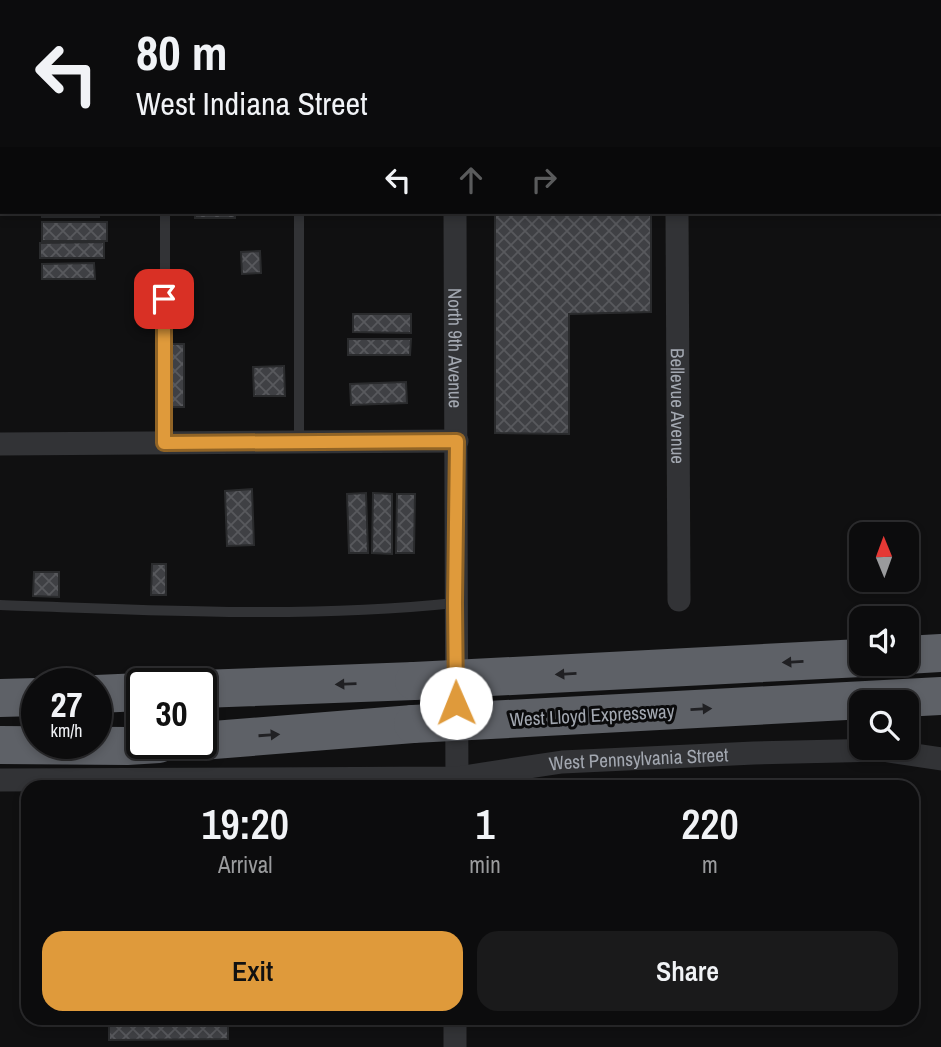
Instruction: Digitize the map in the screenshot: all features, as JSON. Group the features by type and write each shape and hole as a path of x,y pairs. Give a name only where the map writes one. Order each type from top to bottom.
{"highway":[{"path":"919,654 941,653"},
{"path":"217,688 849,659"},
{"name":"West Lloyd Expressway","path":"217,740 413,724 941,696"},
{"path":"0,698 21,697"},
{"path":"0,745 126,746"}],"street":[{"name":"North 9th Avenue","path":"455,214 457,780"},
{"name":"Bellevue Avenue","path":"677,214 679,600"},
{"path":"0,444 457,441"},
{"name":"West Pennsylvania Street","path":"472,780 562,762 754,753 889,750 941,760"},
{"name":"West Pennsylvania Street","path":"0,780 21,780"},
{"path":"455,1025 455,1047"}],"lane":[{"path":"164,443 165,214"},
{"path":"299,214 299,442"},
{"path":"0,605 192,612 319,610 455,603"}],"building":[{"path":"42,214 99,214 99,217 42,217"},
{"path":"195,214 235,214 235,218 195,218"},
{"path":"495,214 651,214 651,312 569,314 569,434 495,433"},
{"path":"42,222 107,222 107,241 42,241"},
{"path":"104,242 104,258 40,258 40,243"},
{"path":"260,251 261,273 242,274 241,252"},
{"path":"94,263 95,279 42,279 42,264"},
{"path":"353,314 411,314 411,333 353,332"},
{"path":"348,339 411,339 410,355 348,355"},
{"path":"165,344 184,344 184,407 165,407"},
{"path":"284,366 285,396 254,396 253,367"},
{"path":"406,382 407,403 351,405 350,384"},
{"path":"252,489 254,545 227,546 225,491"},
{"path":"366,493 368,553 349,553 347,494"},
{"path":"373,493 392,494 392,554 372,553"},
{"path":"397,494 415,494 414,553 396,553"},
{"path":"152,564 166,564 166,595 151,595"},
{"path":"34,572 59,572 59,597 33,596"},
{"path":"109,1025 228,1025 228,1039 109,1040"}],"route":[{"path":"164,299 164,443 457,441 456,703"}]}
